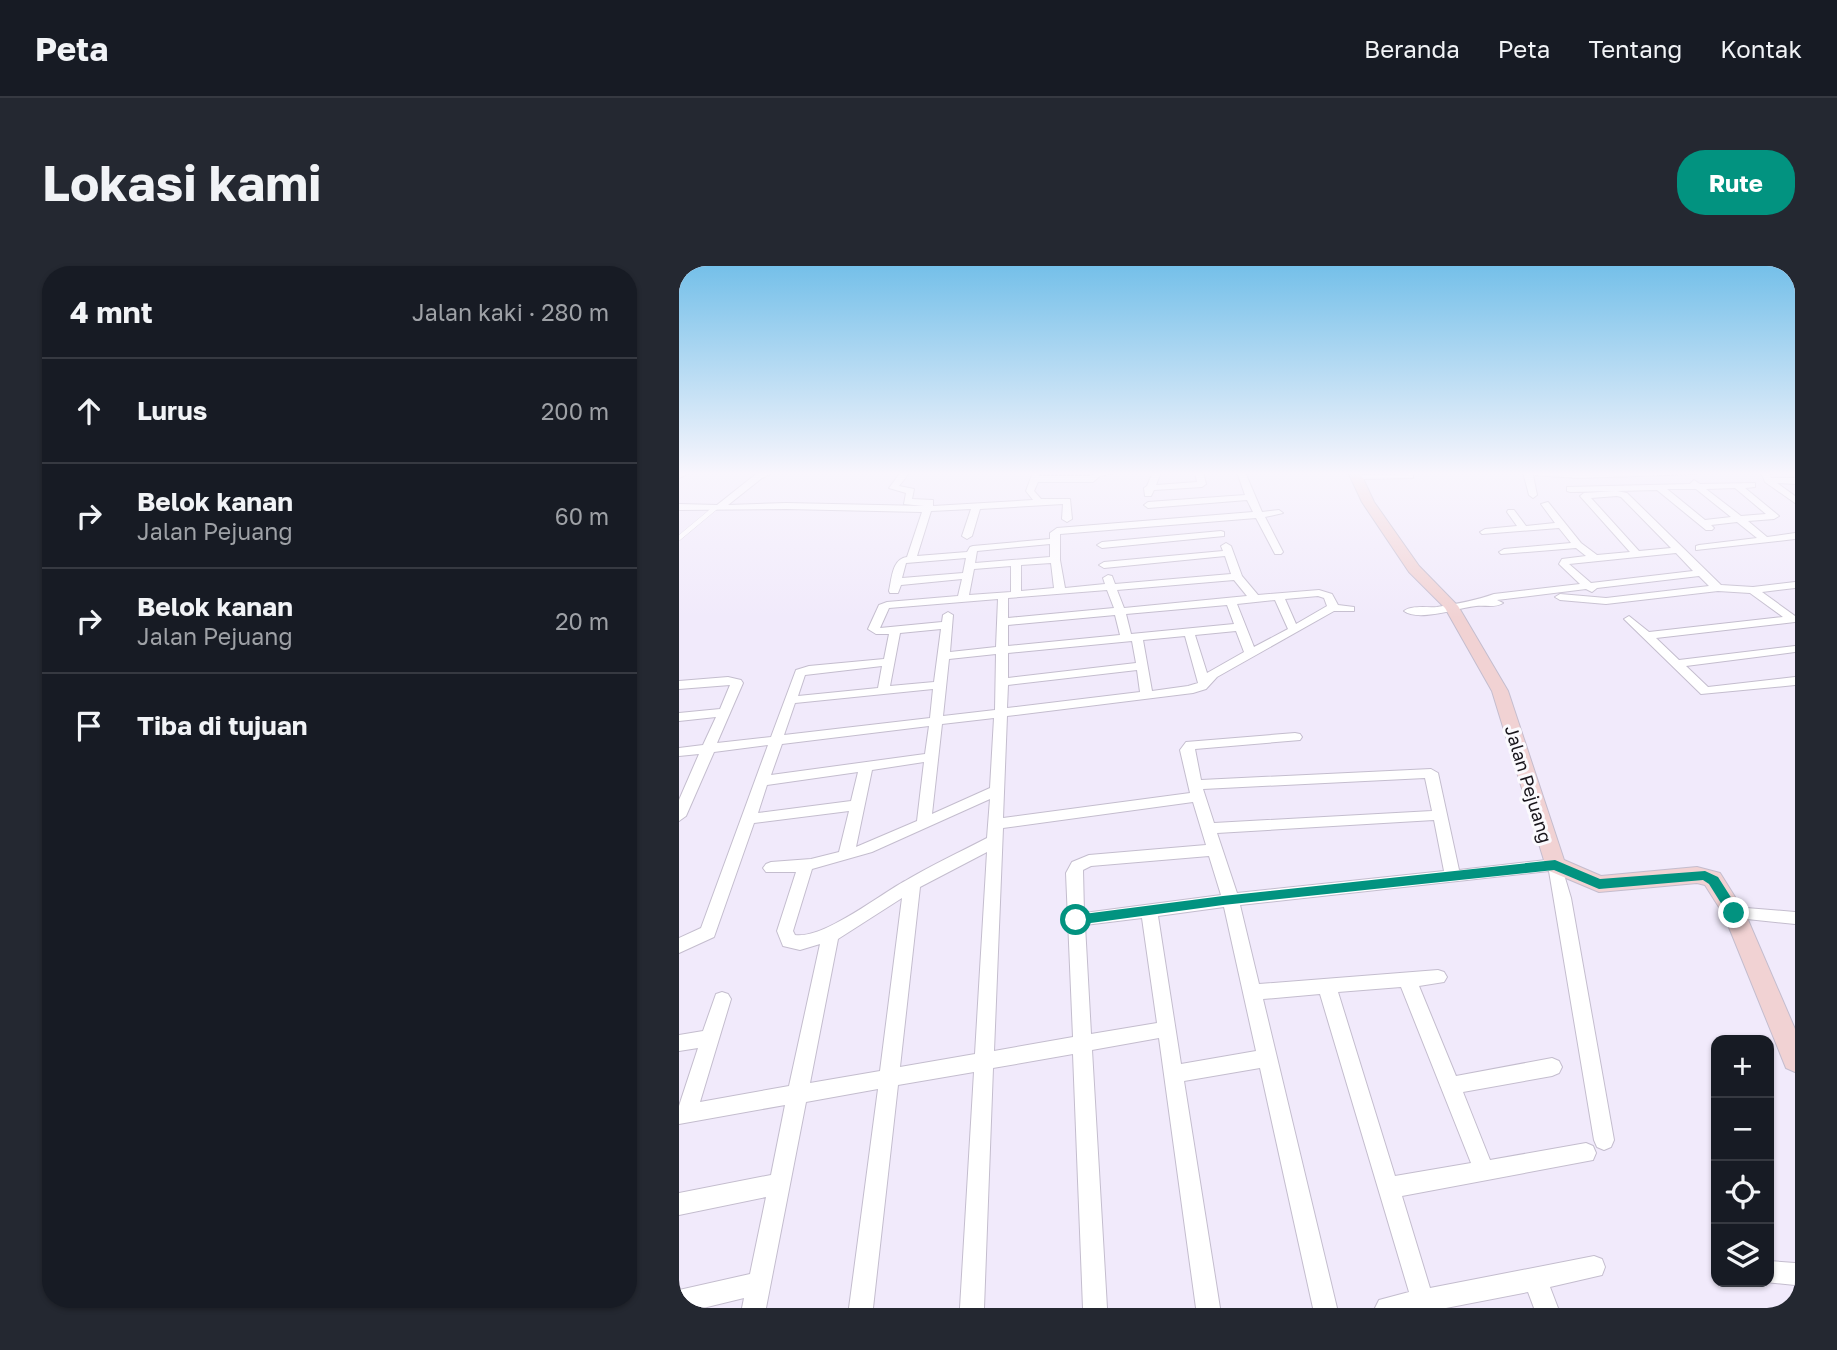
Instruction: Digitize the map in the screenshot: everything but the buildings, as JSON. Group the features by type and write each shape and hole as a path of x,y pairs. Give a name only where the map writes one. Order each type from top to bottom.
{"street":[{"path":"911,559 924,521"},
{"path":"967,536 972,521"},
{"path":"1060,591 1055,560 1057,531 1174,521"},
{"path":"1262,521 1278,552"},
{"name":"Jalan Pejuang","path":"1381,521 1413,569 1451,606 1500,691 1555,865 1599,884 1705,876 1714,880 1734,913 1795,1060"},
{"path":"1517,521 1523,528"},
{"path":"1558,521 1578,545 1595,558"},
{"path":"1607,521 1637,554"},
{"path":"1649,521 1718,588"},
{"path":"1698,521 1713,531"},
{"path":"1701,523 1729,521"},
{"path":"1738,521 1764,539"},
{"path":"1485,532 1562,525"},
{"path":"1097,526 1104,565 1142,666 1147,695"},
{"path":"1102,545 1219,531 1237,577 1255,599"},
{"path":"1699,548 1795,536"},
{"path":"963,599 970,555 975,548 1056,541"},
{"path":"1504,552 1578,545"},
{"path":"1606,601 1565,562 1678,550"},
{"path":"1104,565 1229,554"},
{"path":"970,555 901,562 895,586 1016,563 1055,560"},
{"path":"1016,563 1016,594"},
{"path":"1409,611 1441,610 1488,601 1500,603 1567,593 1588,586 1701,573"},
{"path":"924,824 947,620 895,631 875,630 884,606 1237,577"},
{"path":"1567,593 1606,601 1718,588 1753,590 1795,585"},
{"path":"1753,590 1794,619"},
{"path":"1001,622 1324,594 1331,600 1332,608"},
{"path":"971,1308 1001,712 1003,596"},
{"path":"1279,598 1293,629"},
{"path":"1231,602 1250,652"},
{"path":"679,752 1189,690 1250,652 1332,608 1350,609"},
{"path":"1629,619 1702,689 1710,693 1794,682"},
{"path":"1646,636 1794,619"},
{"path":"943,656 1241,627"},
{"path":"883,691 895,631"},
{"path":"1189,632 1204,682"},
{"path":"1675,664 1795,649"},
{"path":"679,946 708,932 800,673 805,670 889,662"},
{"path":"1000,682 1142,666"},
{"path":"679,685 734,681 737,683 679,816"},
{"path":"791,700 940,685"},
{"path":"679,717 724,712"},
{"path":"1295,737 1191,745 1187,750 1213,849 1231,900 1325,1308"},
{"path":"762,781 931,757"},
{"path":"846,856 866,765"},
{"path":"805,867 785,931 789,941 800,943 829,935 995,832 1196,791 1431,773 1453,876"},
{"path":"771,868 805,867 846,856 924,824 973,799 997,791"},
{"path":"748,819 856,805"},
{"path":"1209,828 1440,815"},
{"path":"1095,1308 1074,873 1082,863 1213,849"},
{"path":"1076,920 1231,900 1555,865 1604,1140"},
{"path":"861,1308 912,884"},
{"path":"1149,910 1208,1308"},
{"path":"1734,913 1795,918"},
{"path":"754,1308 829,935"},
{"path":"1252,992 1438,976"},
{"path":"1407,979 1485,1172"},
{"path":"1327,986 1424,1304"},
{"path":"722,999 683,1114 1167,1029"},
{"path":"679,1043 710,1038"},
{"path":"1174,1074 1267,1058"},
{"path":"1450,1086 1552,1068"},
{"path":"1389,1188 1586,1153"},
{"path":"679,1204 779,1184"},
{"path":"1387,1308 1424,1304 1594,1267"},
{"path":"1774,1272 1795,1273"},
{"path":"1535,1278 1546,1308"},
{"path":"679,1302 759,1283"}],"lane":[{"path":"679,538 701,521"}],"route":[{"path":"1076,920 1223,901 1555,865 1599,884 1705,876 1714,880 1734,913"}]}
